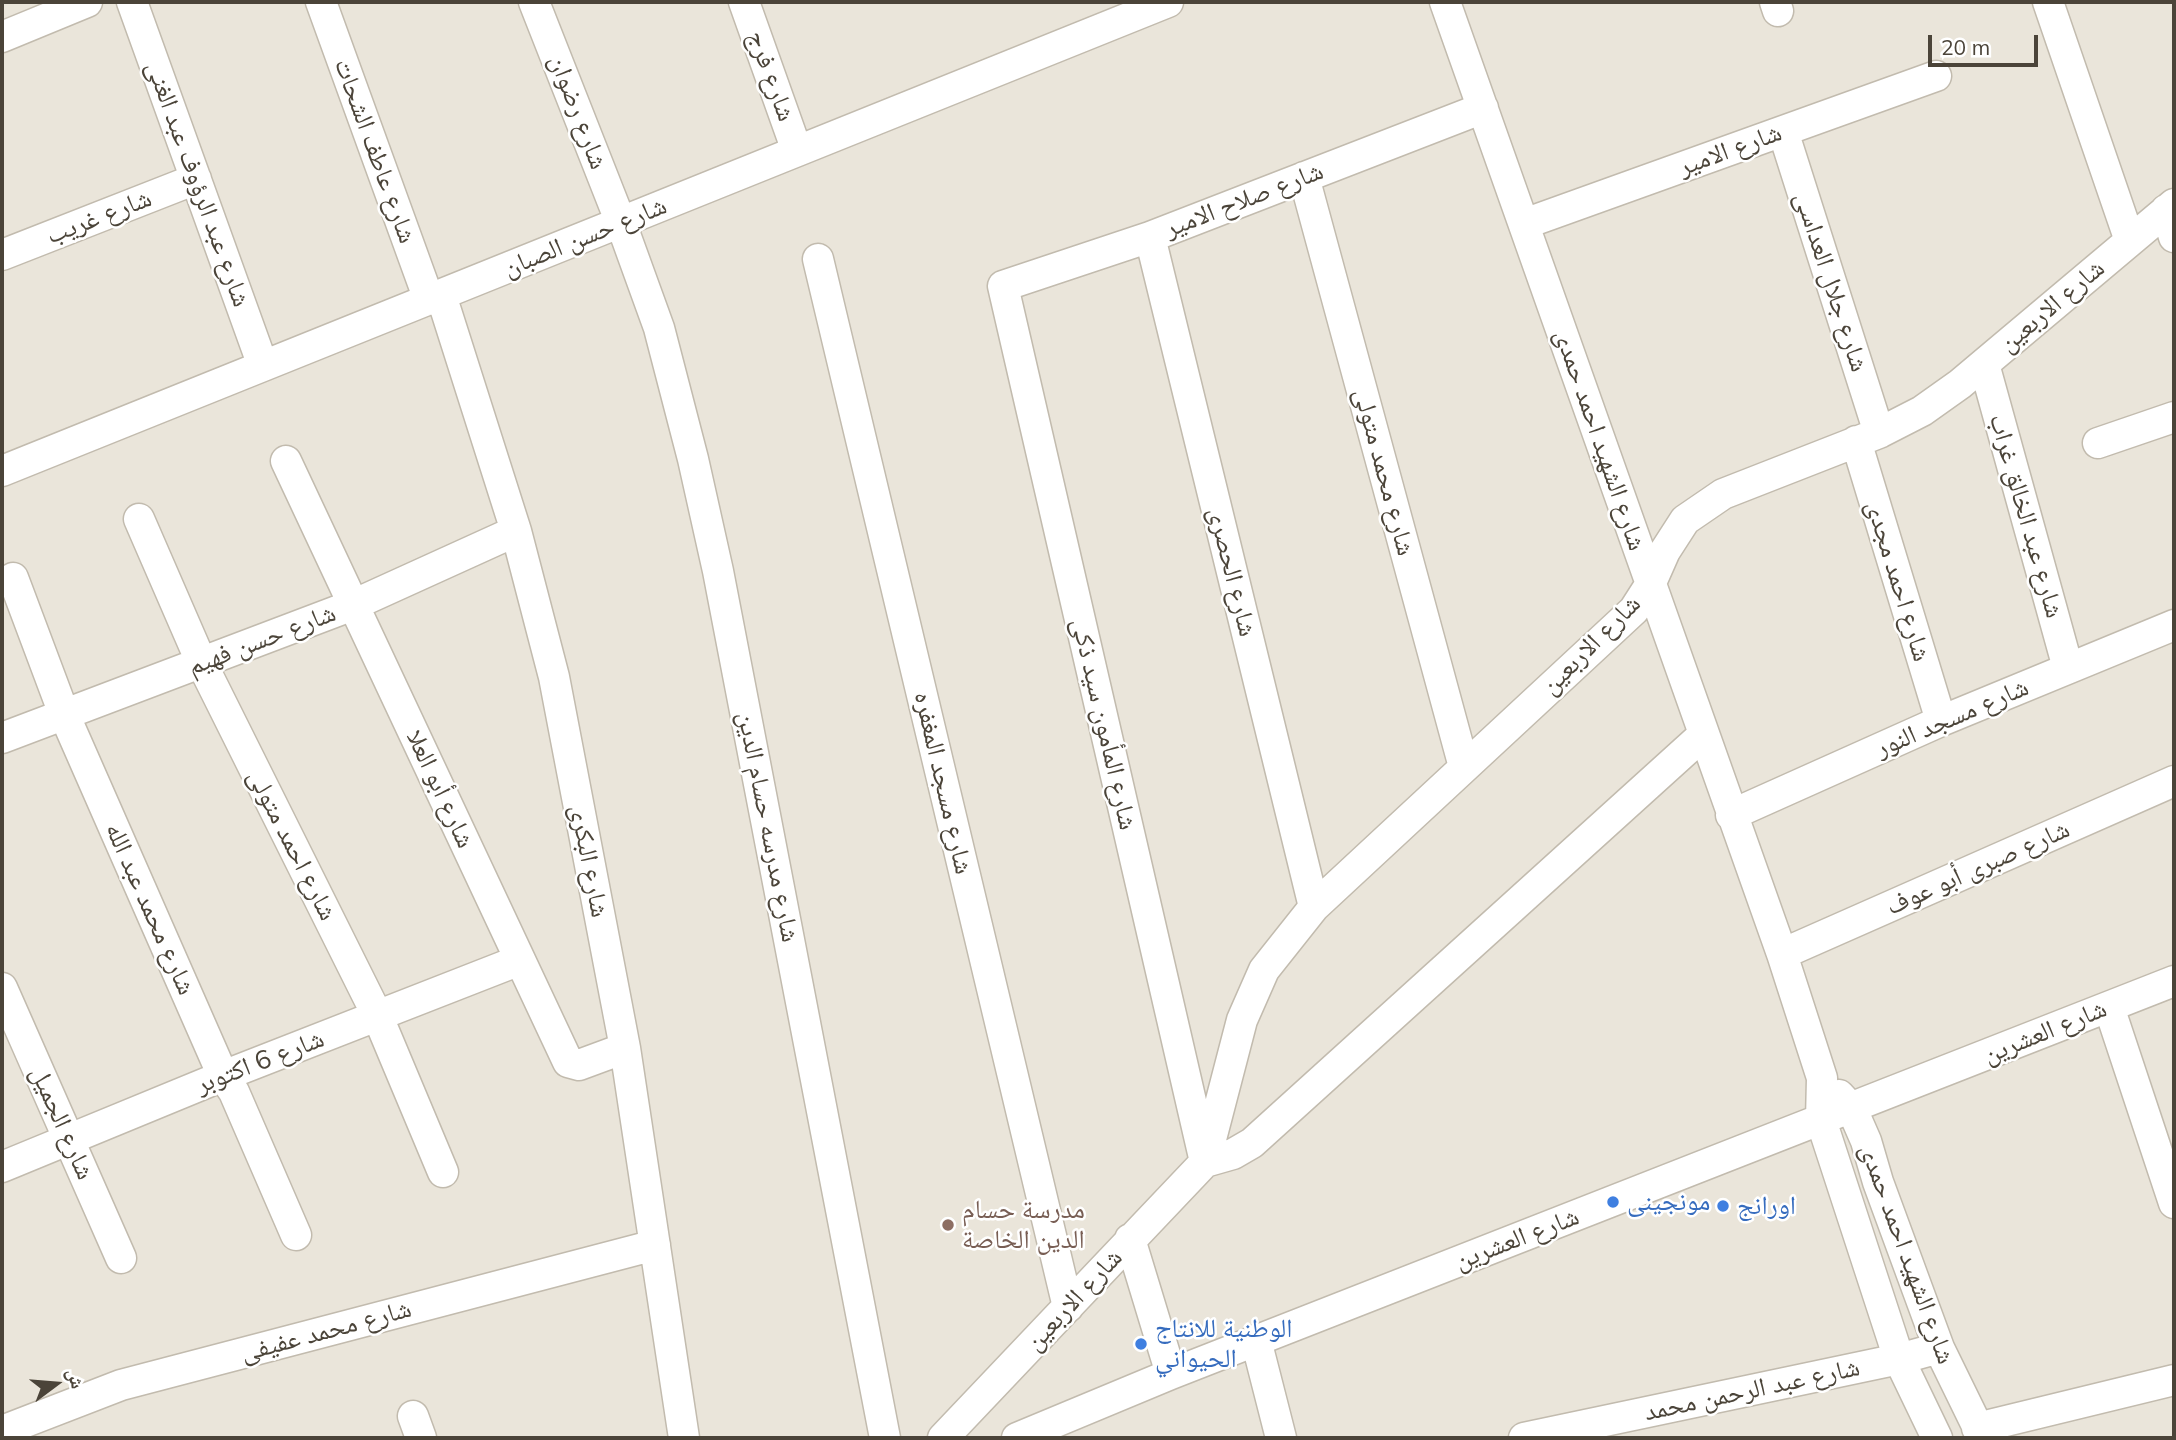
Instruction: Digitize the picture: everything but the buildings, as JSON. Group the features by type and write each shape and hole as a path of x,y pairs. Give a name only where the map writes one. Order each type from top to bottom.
{"street":[{"path":"2,37 88,2"},
{"name":"شارع عبد الرؤوف عبد الغنى","path":"132,2 263,366"},
{"name":"شارع عاطف الشحات","path":"321,2 435,298"},
{"name":"شارع رضوان","path":"534,2 621,223"},
{"name":"شارع فرج","path":"744,2 797,151"},
{"name":"شارع الشهيد احمد حمدى","path":"1445,2 1782,954 1822,1077 1821,1120 1899,1359 1937,1438"},
{"path":"2048,2 2130,241"},
{"name":"شارع حسن الصبان","path":"2,471 1161,3"},
{"name":"شارع الامير","path":"1524,224 1936,76"},
{"name":"شارع صلاح الامير","path":"1003,286 1150,237 1483,107"},
{"name":"شارع جلال العداسى","path":"1783,131 1868,437"},
{"name":"شارع محمد متولى","path":"1304,177 1464,766"},
{"name":"شارع غريب","path":"2,255 196,179"},
{"name":"شارع الاربعين","path":"943,1438 1205,1162 1242,1020 1264,970 1314,907 1634,610 1650,585 1665,551 1685,520 1723,494 1868,437 1922,411 1984,364 2130,241 2172,217"},
{"name":"شارع مدرسه حسام الدين","path":"621,223 659,328 693,459 718,571 885,1438"},
{"name":"شارع الحصرى","path":"1150,237 1314,907"},
{"name":"شارع مسجد المغفره","path":"818,259 1068,1307"},
{"name":"شارع المأمون سيد ذكى","path":"1003,286 1205,1162"},
{"name":"شارع البكرى","path":"435,298 516,531 554,677 625,1048 684,1438"},
{"name":"شارع عبد الخالق غراب","path":"1984,364 2068,668"},
{"path":"2098,443 2174,417"},
{"name":"شارع احمد مجدى","path":"1868,437 1941,721"},
{"name":"شارع أبو العلا","path":"286,461 568,1062 579,1065 625,1048"},
{"name":"شارع احمد متولى","path":"139,519 202,664 378,1017 443,1172"},
{"name":"شارع حسن فهيم","path":"2,738 354,605 516,531"},
{"name":"شارع محمد عبد الله","path":"13,578 64,714 296,1236"},
{"name":"شارع مسجد النور","path":"1731,815 1941,721 2174,625"},
{"name":"شارع الاربعين","path":"1205,1162 1233,1154 1252,1143 1703,735"},
{"name":"شارع صبرى أبو عوف","path":"1782,954 2174,781"},
{"name":"شارع 6 اكتوبر","path":"2,1167 223,1076 520,960"},
{"name":"شارع العشرين","path":"1017,1438 1256,1340 2174,981"},
{"name":"شارع الجميل","path":"2,988 121,1258"},
{"path":"2109,1007 2174,1203"},
{"name":"شارع الشهيد احمد حمدى","path":"1822,1077 1852,1109 1940,1348 1980,1433"},
{"path":"1130,1239 1171,1374"},
{"name":"شارع محمد عفيفى","path":"2,1431 121,1385 654,1245"},
{"path":"1256,1340 1281,1438"},
{"name":"شارع عبد الرحمن محمد","path":"1524,1438 1597,1430 1940,1348"},
{"path":"1980,1433 2174,1380"}],"shaded area":[{"path":"2,2 2174,2 2174,1438 2,1438"}],"place":[{"name":"مونجينى","path":"1613,1202"},
{"name":"اورانج","path":"1723,1206"},
{"name":"مدرسة حسام الدين الخاصة","path":"948,1225"},
{"name":"الوطنية للانتاج الحيواني","path":"1141,1344"}]}
